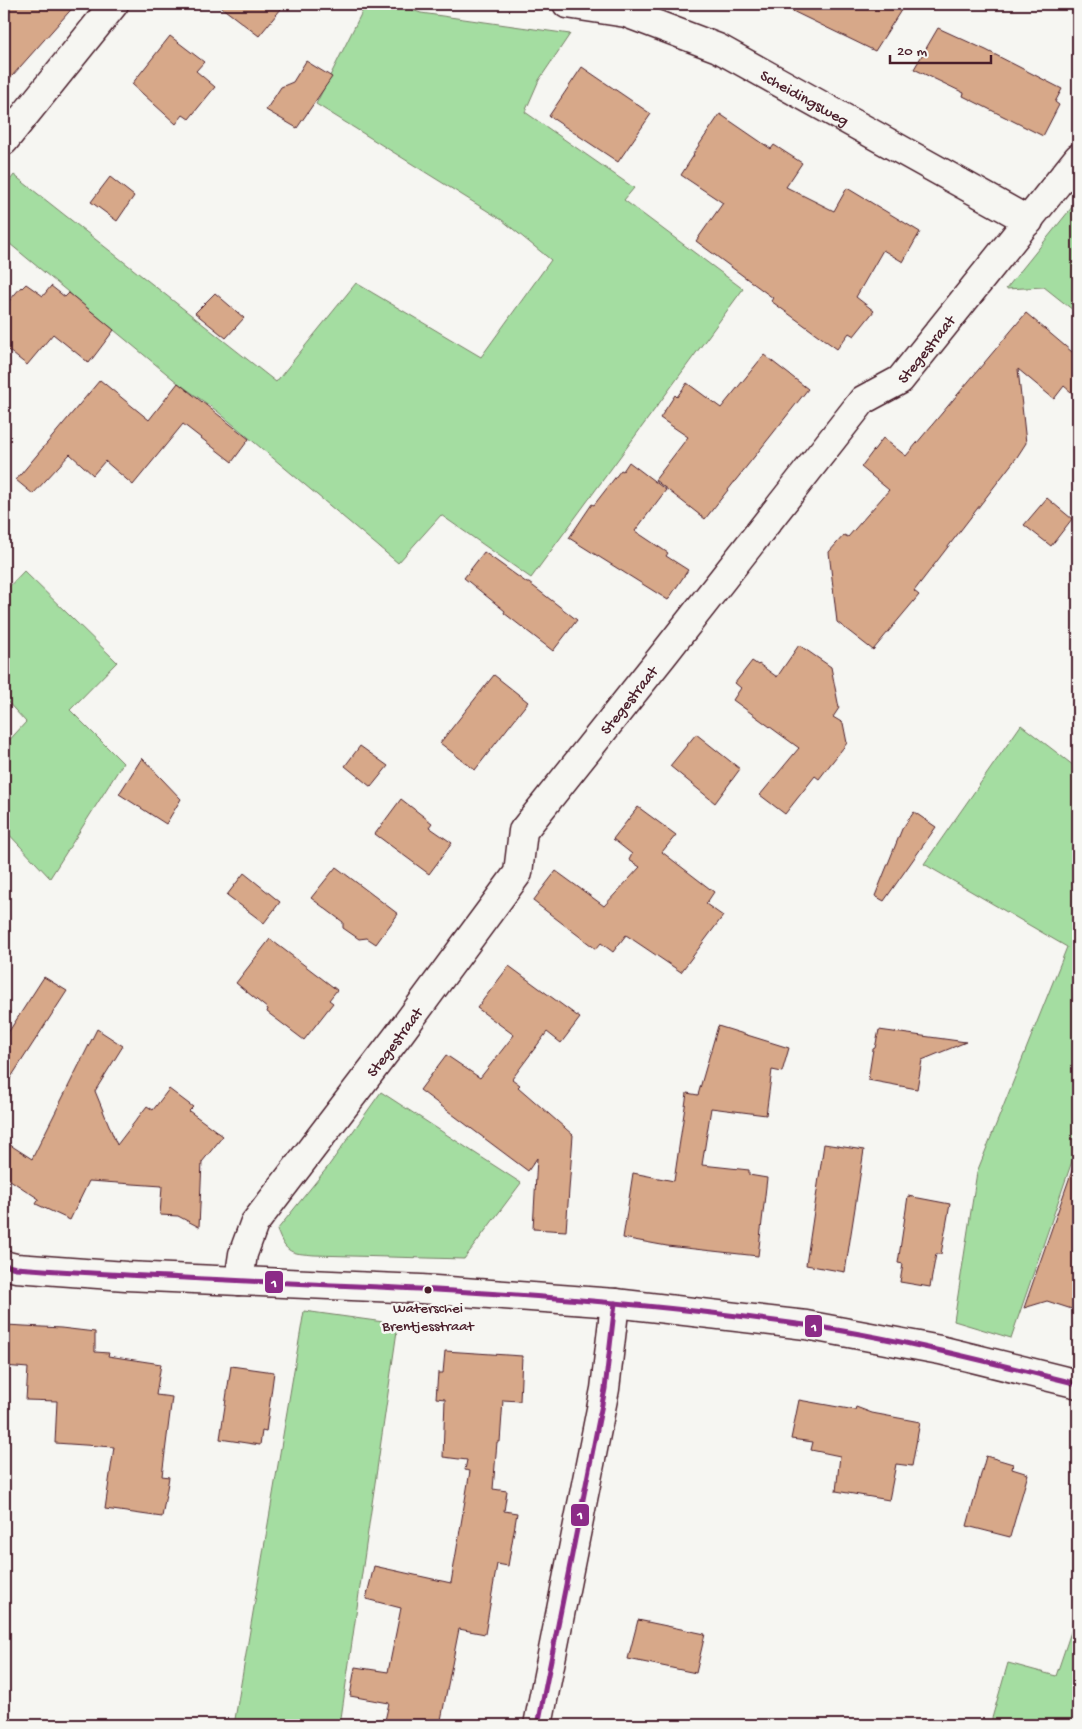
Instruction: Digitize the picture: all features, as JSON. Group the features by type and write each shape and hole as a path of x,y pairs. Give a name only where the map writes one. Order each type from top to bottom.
{"street":[{"path":"4,141 114,4"},
{"name":"Scheidingsweg","path":"567,4 626,13 718,48 1029,221"},
{"name":"Stegestraat","path":"239,1281 243,1254 254,1224 397,1037 518,873 523,831 676,639 862,400 900,380 1078,158"},
{"path":"4,1265 16,1268 126,1276 421,1289 615,1303 806,1325 940,1350 1078,1384"},
{"path":"538,1725 605,1389 615,1303"}],"green space":[{"path":"366,4 394,4 421,13 570,34 539,80 525,112 634,188 624,200 743,289 531,578 441,515 398,563 217,411 178,383 4,239 4,188 14,175 276,382 356,283 481,357 551,260 502,220 316,104"},
{"path":"1077,201 1078,314 1044,287 1006,289"},
{"path":"24,571 117,662 70,710 123,763 50,878 4,829 4,746 26,722 4,698 4,592"},
{"path":"1021,725 1078,769 1078,1144 1011,1338 954,1321 977,1172 1067,947 924,864"},
{"path":"381,1092 521,1183 464,1259 300,1254 290,1251 280,1238 277,1230 327,1168"},
{"path":"304,1311 398,1324 340,1725 234,1725"},
{"path":"1078,1611 1078,1725 990,1725 1008,1663 1056,1676"}],"building":[{"path":"4,4 76,4 4,85"},
{"path":"217,4 285,4 259,36"},
{"path":"778,4 905,4 875,51"},
{"path":"938,28 1062,89 1055,102 1059,105 1043,136 963,96 964,93 914,69"},
{"path":"170,36 204,62 196,71 215,87 189,119 183,115 176,124 132,84"},
{"path":"306,61 332,77 297,128 266,110 281,87 293,82"},
{"path":"582,67 651,114 618,162 549,116"},
{"path":"720,114 771,149 774,145 802,163 786,187 834,211 847,188 920,232 903,262 883,250 856,297 874,311 854,336 849,333 837,349 771,301 773,298 696,241 723,203 681,175"},
{"path":"110,177 134,196 117,221 91,202"},
{"path":"26,284 43,296 51,286 65,297 69,293 114,330 89,363 53,334 27,365 4,347 4,307 21,287"},
{"path":"215,293 244,318 226,338 195,313"},
{"path":"1026,313 1078,357 1078,398 1064,386 1054,399 1018,369 1026,443 914,591 919,595 873,650 837,622 829,552 844,535 848,537 889,490 861,467 883,438 906,456"},
{"path":"764,355 808,389 705,519 655,480 688,437 660,418 675,395 677,397 687,383 721,408"},
{"path":"100,380 149,420 178,383 249,439 232,462 183,424 133,485 105,461 93,475 70,454 33,494 16,480"},
{"path":"629,462 666,490 635,531 668,553 666,556 688,570 668,600 569,538 592,504 594,505"},
{"path":"1047,498 1072,519 1051,546 1024,525"},
{"path":"484,552 529,583 577,620 553,651 504,613 505,611 464,578"},
{"path":"799,645 831,667 839,708 833,717 843,723 847,743 819,779 815,776 785,814 760,795 799,748 733,700 741,688 735,683 752,661 777,677"},
{"path":"494,675 528,702 475,770 440,743"},
{"path":"696,734 740,769 715,803 670,766"},
{"path":"360,746 388,766 371,787 345,766"},
{"path":"142,758 181,799 166,824 119,794"},
{"path":"401,799 432,823 429,827 452,843 429,874 375,834"},
{"path":"638,807 676,835 662,852 714,892 706,904 723,916 681,972 626,935 613,952 601,943 596,949 533,901 556,871 604,906 640,867 629,860 632,854 613,839"},
{"path":"914,812 936,827 884,901 875,896 902,829"},
{"path":"336,867 398,914 376,944 367,938 359,939 343,928 343,922 311,898"},
{"path":"244,873 280,902 264,923 227,895"},
{"path":"270,939 337,990 329,1000 333,1003 304,1040 267,1012 268,1009 236,983"},
{"path":"509,966 580,1018 561,1043 547,1032 512,1079 520,1085 518,1087 573,1135 566,1231 533,1229 537,1158 528,1171 420,1090 446,1055 480,1078 514,1035 477,1008"},
{"path":"44,977 67,991 4,1088 4,1039"},
{"path":"718,1026 789,1048 782,1072 772,1070 766,1115 711,1108 702,1165 749,1170 749,1175 767,1178 758,1256 667,1246 623,1238 633,1173 674,1181 687,1093 698,1095"},
{"path":"97,1029 123,1046 95,1091 117,1145 147,1106 153,1110 169,1089 193,1107 189,1111 223,1136 202,1162 199,1227 178,1216 160,1215 162,1186 89,1181 70,1220 36,1204 39,1199 4,1176 4,1141 32,1159"},
{"path":"879,1030 966,1042 922,1060 917,1089 868,1080 873,1049 875,1048"},
{"path":"824,1144 864,1150 845,1272 806,1265"},
{"path":"1074,1165 1078,1165 1078,1311 1047,1301 1024,1308"},
{"path":"908,1196 950,1204 941,1254 936,1254 930,1287 900,1282 903,1264 898,1263"},
{"path":"6,1325 95,1332 95,1352 109,1353 108,1356 161,1364 156,1395 172,1397 162,1476 169,1477 162,1517 105,1509 114,1447 55,1443 57,1401 26,1400 28,1368 4,1366"},
{"path":"445,1351 522,1356 520,1401 503,1400 500,1442 497,1442 493,1489 507,1491 504,1511 517,1513 508,1566 497,1564 485,1634 459,1629 440,1725 384,1725 389,1703 350,1696 355,1667 388,1672 401,1608 366,1599 374,1566 451,1583 470,1471 465,1470 467,1460 443,1457 445,1399 436,1398 438,1373 443,1373"},
{"path":"231,1366 274,1372 266,1432 262,1431 260,1445 220,1439"},
{"path":"799,1400 855,1410 856,1407 872,1413 920,1422 912,1466 896,1464 889,1500 836,1491 840,1456 811,1450 813,1442 791,1439"},
{"path":"986,1456 1013,1464 1012,1469 1028,1474 1010,1537 967,1526"},
{"path":"638,1620 705,1634 696,1673 628,1659"}],"transit line":[{"name":"1","path":"4,1265 16,1268 117,1275 515,1295 709,1313 839,1330 942,1351 1078,1384"},
{"name":"1","path":"538,1725 605,1389 615,1303"}],"place":[{"name":"Waterschei Brentjesstraat","path":"428,1290"}]}
